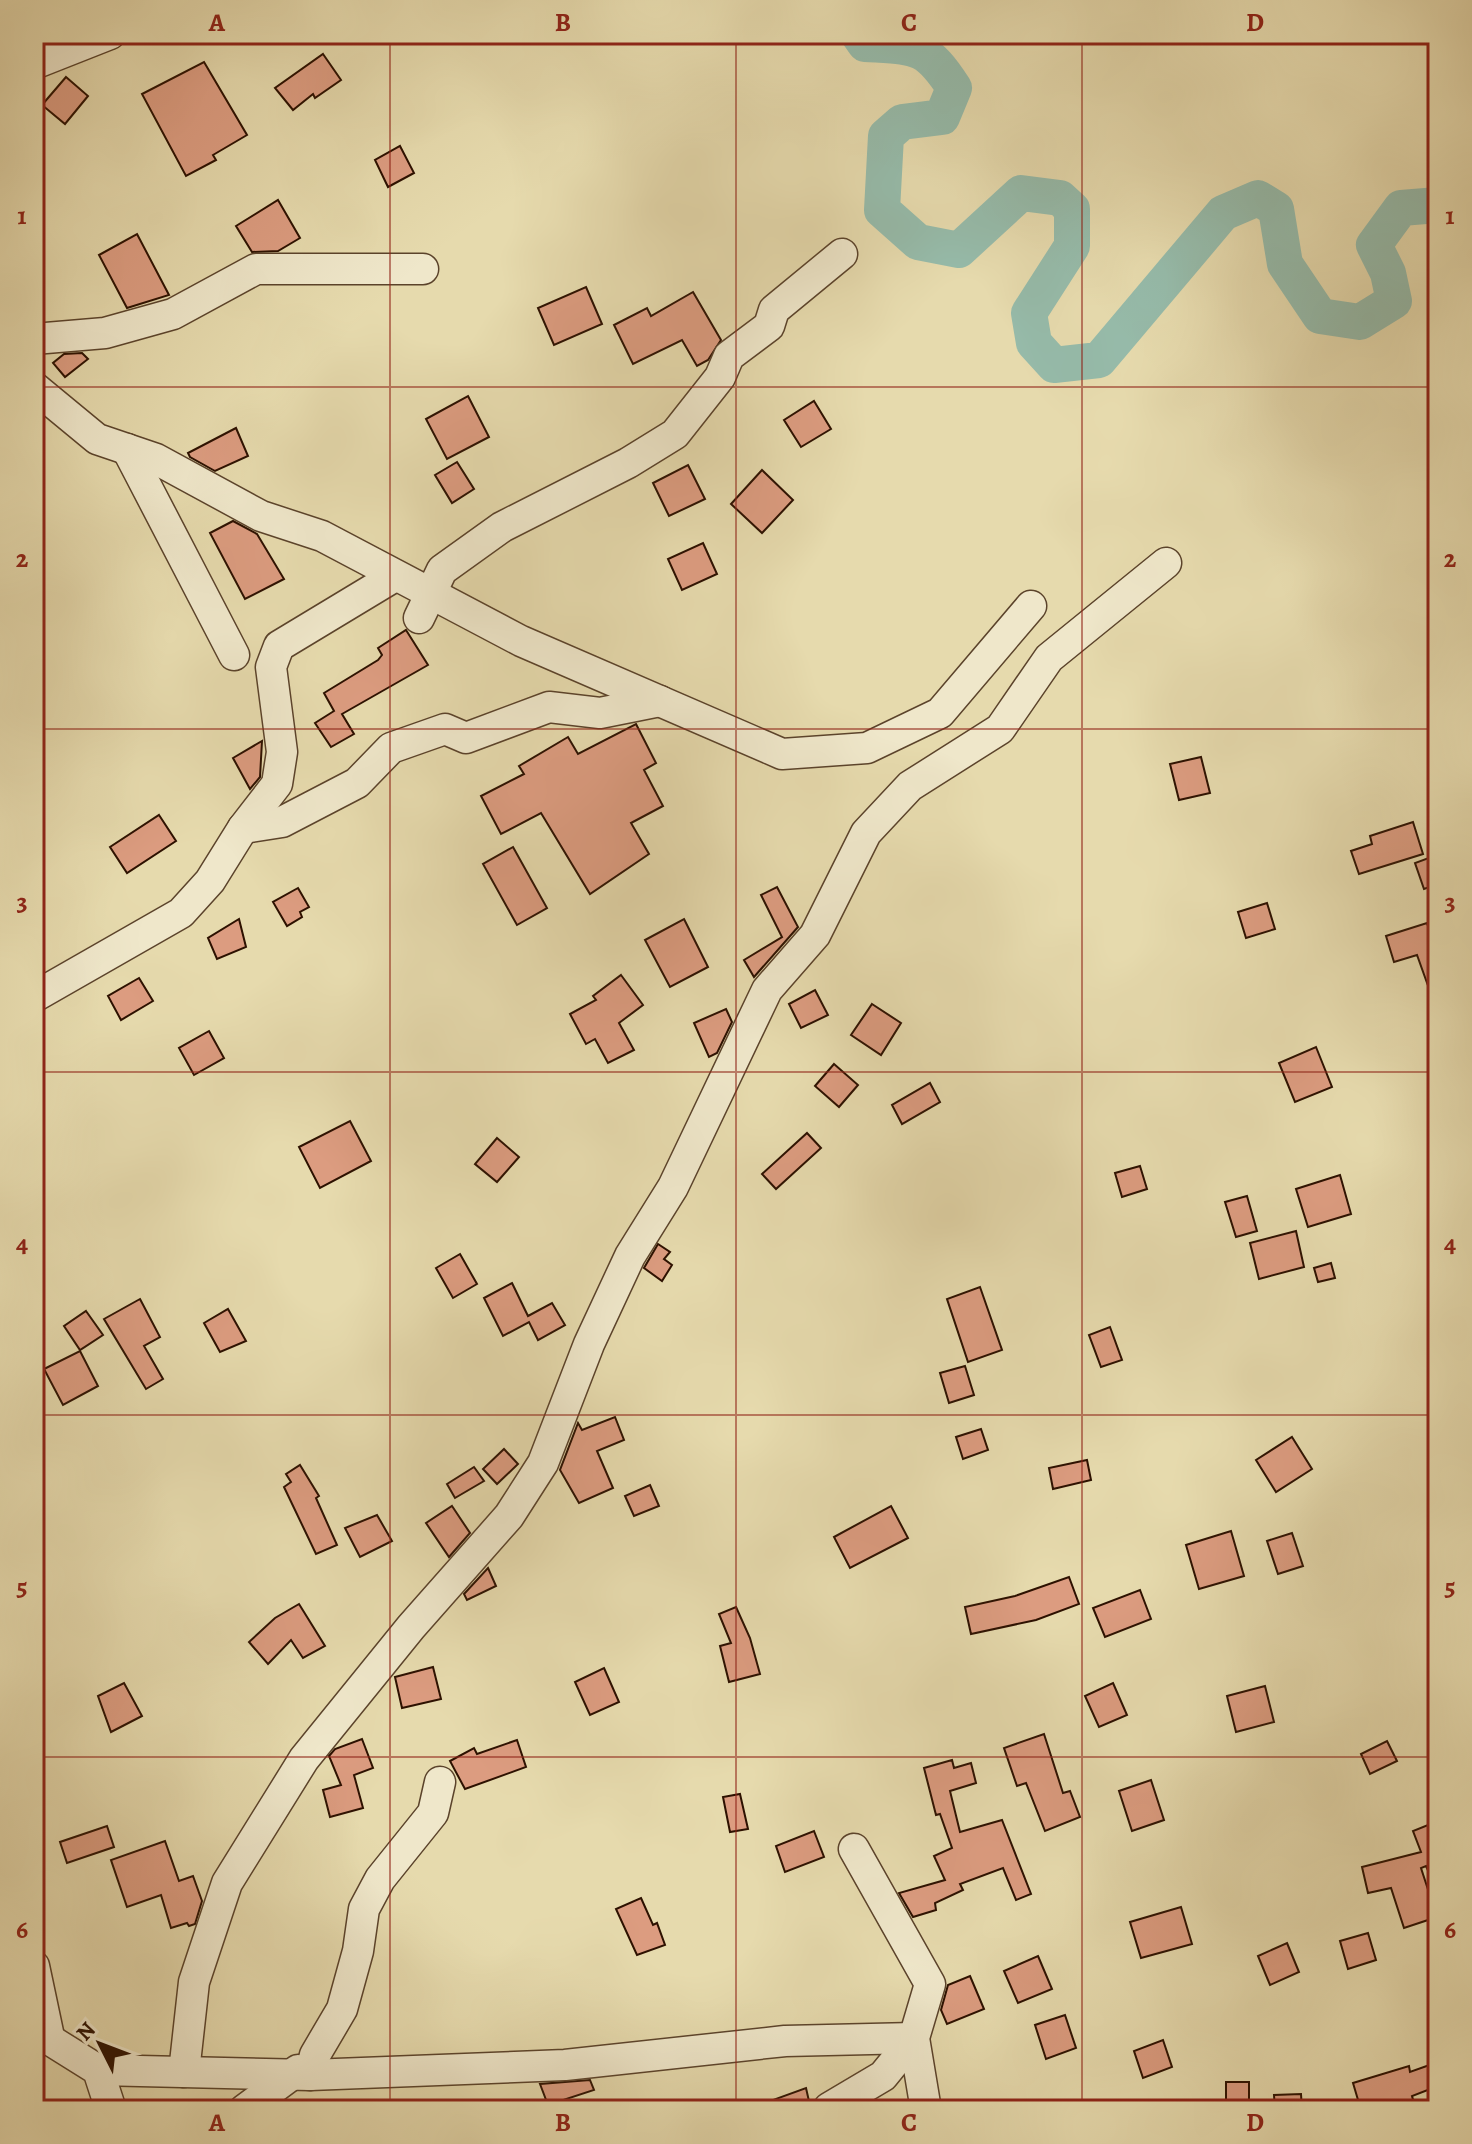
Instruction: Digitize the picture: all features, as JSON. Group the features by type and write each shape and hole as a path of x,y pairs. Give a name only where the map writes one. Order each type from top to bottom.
{"street":[{"path":"34,64 110,34"},
{"path":"419,618 442,570 502,527 628,463 675,434 720,377 729,356 769,326 774,310 842,254"},
{"path":"34,339 105,333 173,314 256,269 423,269"},
{"path":"34,387 97,439 156,459 261,516 322,536 521,641 782,754 867,748 940,713 1031,606"},
{"path":"127,449 234,655"},
{"path":"184,2072 194,1982 227,1883 304,1759 411,1627 509,1516 543,1463 589,1344 630,1256 673,1187 734,1066 767,990 815,935 866,833 910,786 1000,729 1049,658 1166,563"},
{"path":"34,997 181,913 210,881 243,828 277,784 282,752 271,667 279,646 395,576"},
{"path":"243,828 282,822 357,783 391,748 445,729 466,738 549,707 600,713 660,701"},
{"path":"244,2110 306,2068 342,2009 358,1951 364,1909 380,1879 433,1813 440,1782"},
{"path":"829,2108 883,2076 914,2038 930,1984 854,1849"},
{"path":"34,1966 42,2034 98,2070 184,2072 565,2065 785,2041 914,2038"},
{"path":"914,2038 926,2110"},
{"path":"98,2070 111,2110"}],"building":[{"path":"323,54 341,80 315,98 313,94 293,110 275,88"},
{"path":"204,62 247,135 213,155 216,160 186,176 142,94"},
{"path":"66,77 88,96 65,124 42,105"},
{"path":"400,146 414,173 388,187 375,160"},
{"path":"278,200 300,238 278,251 252,252 236,226"},
{"path":"137,234 169,295 127,308 99,255"},
{"path":"586,287 602,324 554,345 538,308"},
{"path":"693,292 721,340 708,360 697,366 682,340 633,364 614,325 647,308 651,316"},
{"path":"82,353 88,359 65,377 53,363 64,354"},
{"path":"468,396 489,437 447,459 426,419"},
{"path":"814,401 831,429 801,447 784,420"},
{"path":"236,428 248,456 215,471 190,457 188,453"},
{"path":"457,462 474,489 452,503 435,475"},
{"path":"688,465 705,499 669,516 653,483"},
{"path":"762,470 793,500 762,533 731,504"},
{"path":"233,521 257,534 284,579 245,599 210,533"},
{"path":"703,543 717,574 682,590 668,559"},
{"path":"406,630 428,665 342,714 354,734 331,747 315,723 334,711 324,693 378,660 382,655 378,648"},
{"path":"636,724 656,763 644,770 663,806 631,823 649,854 590,894 541,813 501,834 481,796 524,774 519,766 568,737 578,754"},
{"path":"262,741 260,777 250,789 233,758"},
{"path":"1201,757 1210,793 1179,800 1170,764"},
{"path":"159,815 176,841 127,873 110,847"},
{"path":"1413,822 1423,854 1359,874 1351,851 1372,844 1370,836"},
{"path":"513,847 547,908 517,925 483,864"},
{"path":"1434,856 1438,884 1424,889 1415,863"},
{"path":"777,887 798,927 754,977 744,960 782,937 761,895"},
{"path":"298,888 309,907 300,912 302,917 287,926 273,902"},
{"path":"1267,903 1275,929 1246,938 1238,912"},
{"path":"239,919 246,947 217,959 208,938"},
{"path":"684,919 708,967 670,987 645,940"},
{"path":"1427,923 1438,958 1436,1008 1417,955 1394,962 1386,936"},
{"path":"621,975 643,1005 619,1023 634,1050 608,1063 595,1039 586,1044 570,1014 596,1000 593,996"},
{"path":"139,978 153,1001 121,1020 108,996"},
{"path":"815,990 828,1015 801,1028 789,1004"},
{"path":"872,1004 901,1023 881,1055 851,1035"},
{"path":"726,1009 732,1022 717,1053 709,1057 694,1023"},
{"path":"209,1031 224,1058 194,1075 179,1048"},
{"path":"1316,1047 1332,1087 1295,1102 1279,1063"},
{"path":"834,1064 858,1085 839,1107 815,1086"},
{"path":"930,1083 940,1102 902,1124 892,1105"},
{"path":"350,1121 371,1161 320,1188 299,1147"},
{"path":"807,1133 821,1148 776,1189 762,1174"},
{"path":"497,1138 519,1157 497,1182 475,1164"},
{"path":"1140,1166 1147,1189 1122,1197 1115,1173"},
{"path":"1340,1175 1351,1214 1308,1227 1296,1189"},
{"path":"1247,1196 1257,1231 1236,1237 1225,1202"},
{"path":"1296,1231 1304,1267 1259,1279 1250,1243"},
{"path":"658,1244 670,1252 664,1259 672,1265 662,1281 644,1268"},
{"path":"460,1254 477,1284 453,1298 436,1268"},
{"path":"1331,1263 1335,1278 1318,1282 1314,1268"},
{"path":"512,1283 528,1316 552,1303 565,1325 538,1340 529,1322 503,1336 484,1298"},
{"path":"980,1287 1002,1350 968,1362 947,1299"},
{"path":"140,1299 160,1337 144,1346 163,1379 146,1389 104,1319"},
{"path":"228,1309 246,1341 220,1352 204,1323"},
{"path":"86,1311 103,1335 80,1350 64,1326"},
{"path":"1110,1327 1122,1360 1101,1367 1089,1335"},
{"path":"80,1351 98,1386 63,1405 44,1369"},
{"path":"965,1366 974,1395 949,1403 940,1373"},
{"path":"615,1417 624,1440 597,1451 613,1488 579,1503 560,1470 578,1423 582,1430"},
{"path":"981,1429 988,1450 963,1459 956,1437"},
{"path":"1292,1437 1312,1469 1276,1492 1256,1460"},
{"path":"504,1449 518,1464 497,1484 483,1469"},
{"path":"1087,1460 1091,1480 1053,1489 1049,1468"},
{"path":"300,1465 319,1496 316,1498 337,1545 316,1554 284,1487 291,1482 286,1474"},
{"path":"474,1467 484,1481 455,1498 447,1484"},
{"path":"650,1485 659,1506 634,1516 625,1496"},
{"path":"452,1506 470,1533 449,1557 426,1523"},
{"path":"891,1506 908,1538 850,1568 834,1537"},
{"path":"377,1515 392,1541 360,1557 345,1528"},
{"path":"1231,1531 1244,1576 1199,1589 1186,1545"},
{"path":"1292,1533 1303,1566 1278,1574 1267,1541"},
{"path":"488,1568 496,1586 467,1600 464,1594"},
{"path":"1069,1577 1079,1604 1036,1620 971,1634 965,1607 1015,1596"},
{"path":"1140,1590 1151,1619 1105,1637 1093,1608"},
{"path":"299,1604 325,1646 303,1658 291,1640 268,1664 249,1642 275,1618"},
{"path":"736,1607 750,1638 760,1674 729,1682 720,1646 731,1643 719,1614"},
{"path":"433,1667 441,1699 402,1708 395,1677"},
{"path":"604,1668 619,1702 590,1715 575,1682"},
{"path":"124,1683 142,1716 111,1732 98,1696"},
{"path":"1113,1683 1127,1715 1099,1727 1085,1696"},
{"path":"1265,1686 1274,1722 1236,1732 1227,1696"},
{"path":"1044,1734 1063,1793 1070,1791 1080,1817 1045,1831 1026,1783 1017,1786 1004,1748"},
{"path":"362,1739 373,1768 354,1775 363,1808 330,1817 323,1790 341,1785 329,1756 335,1749"},
{"path":"517,1740 526,1767 465,1789 450,1761 474,1748 477,1754"},
{"path":"1387,1741 1397,1761 1370,1774 1361,1754"},
{"path":"952,1760 954,1768 971,1763 976,1783 950,1791 960,1832 1002,1820 1031,1894 1016,1900 1003,1868 960,1884 963,1890 935,1903 936,1910 913,1917 899,1893 945,1880 934,1856 952,1848 940,1814 936,1815 924,1768"},
{"path":"1151,1780 1164,1820 1132,1831 1119,1791"},
{"path":"740,1794 748,1829 730,1832 723,1797"},
{"path":"1438,1821 1438,1893 1426,1866 1421,1868 1437,1917 1404,1928 1391,1888 1368,1893 1362,1867 1421,1852 1413,1831"},
{"path":"107,1826 114,1847 67,1863 60,1842"},
{"path":"814,1831 824,1857 785,1872 776,1846"},
{"path":"165,1841 179,1881 193,1876 202,1901 195,1924 189,1926 187,1923 171,1928 161,1895 127,1907 111,1860"},
{"path":"641,1898 653,1925 657,1923 665,1945 637,1955 616,1909"},
{"path":"1181,1907 1192,1944 1141,1958 1130,1922"},
{"path":"1368,1933 1376,1960 1348,1969 1340,1941"},
{"path":"1287,1943 1299,1972 1270,1985 1258,1956"},
{"path":"1038,1956 1052,1989 1018,2003 1004,1971"},
{"path":"970,1976 984,2009 947,2024 941,2010 948,1985"},
{"path":"1065,2015 1076,2048 1046,2059 1035,2025"},
{"path":"1163,2040 1172,2067 1143,2078 1134,2051"},
{"path":"1438,2062 1438,2086 1412,2096 1416,2110 1361,2110 1353,2083 1409,2066 1410,2072"},
{"path":"590,2080 594,2090 548,2105 540,2084"},
{"path":"1226,2082 1249,2082 1249,2105 1226,2106"},
{"path":"806,2088 811,2110 751,2108"},
{"path":"1301,2094 1302,2110 1275,2110 1274,2095"}],"waterway":[{"path":"858,34 865,44 908,48 927,56 954,88 942,117 902,122 886,136 882,210 918,242 959,250 1021,193 1060,198 1072,209 1072,246 1029,313 1034,343 1054,365 1099,360 1223,213 1258,198 1276,209 1285,264 1320,316 1360,322 1394,301 1388,273 1374,245 1401,208 1438,205"}]}
